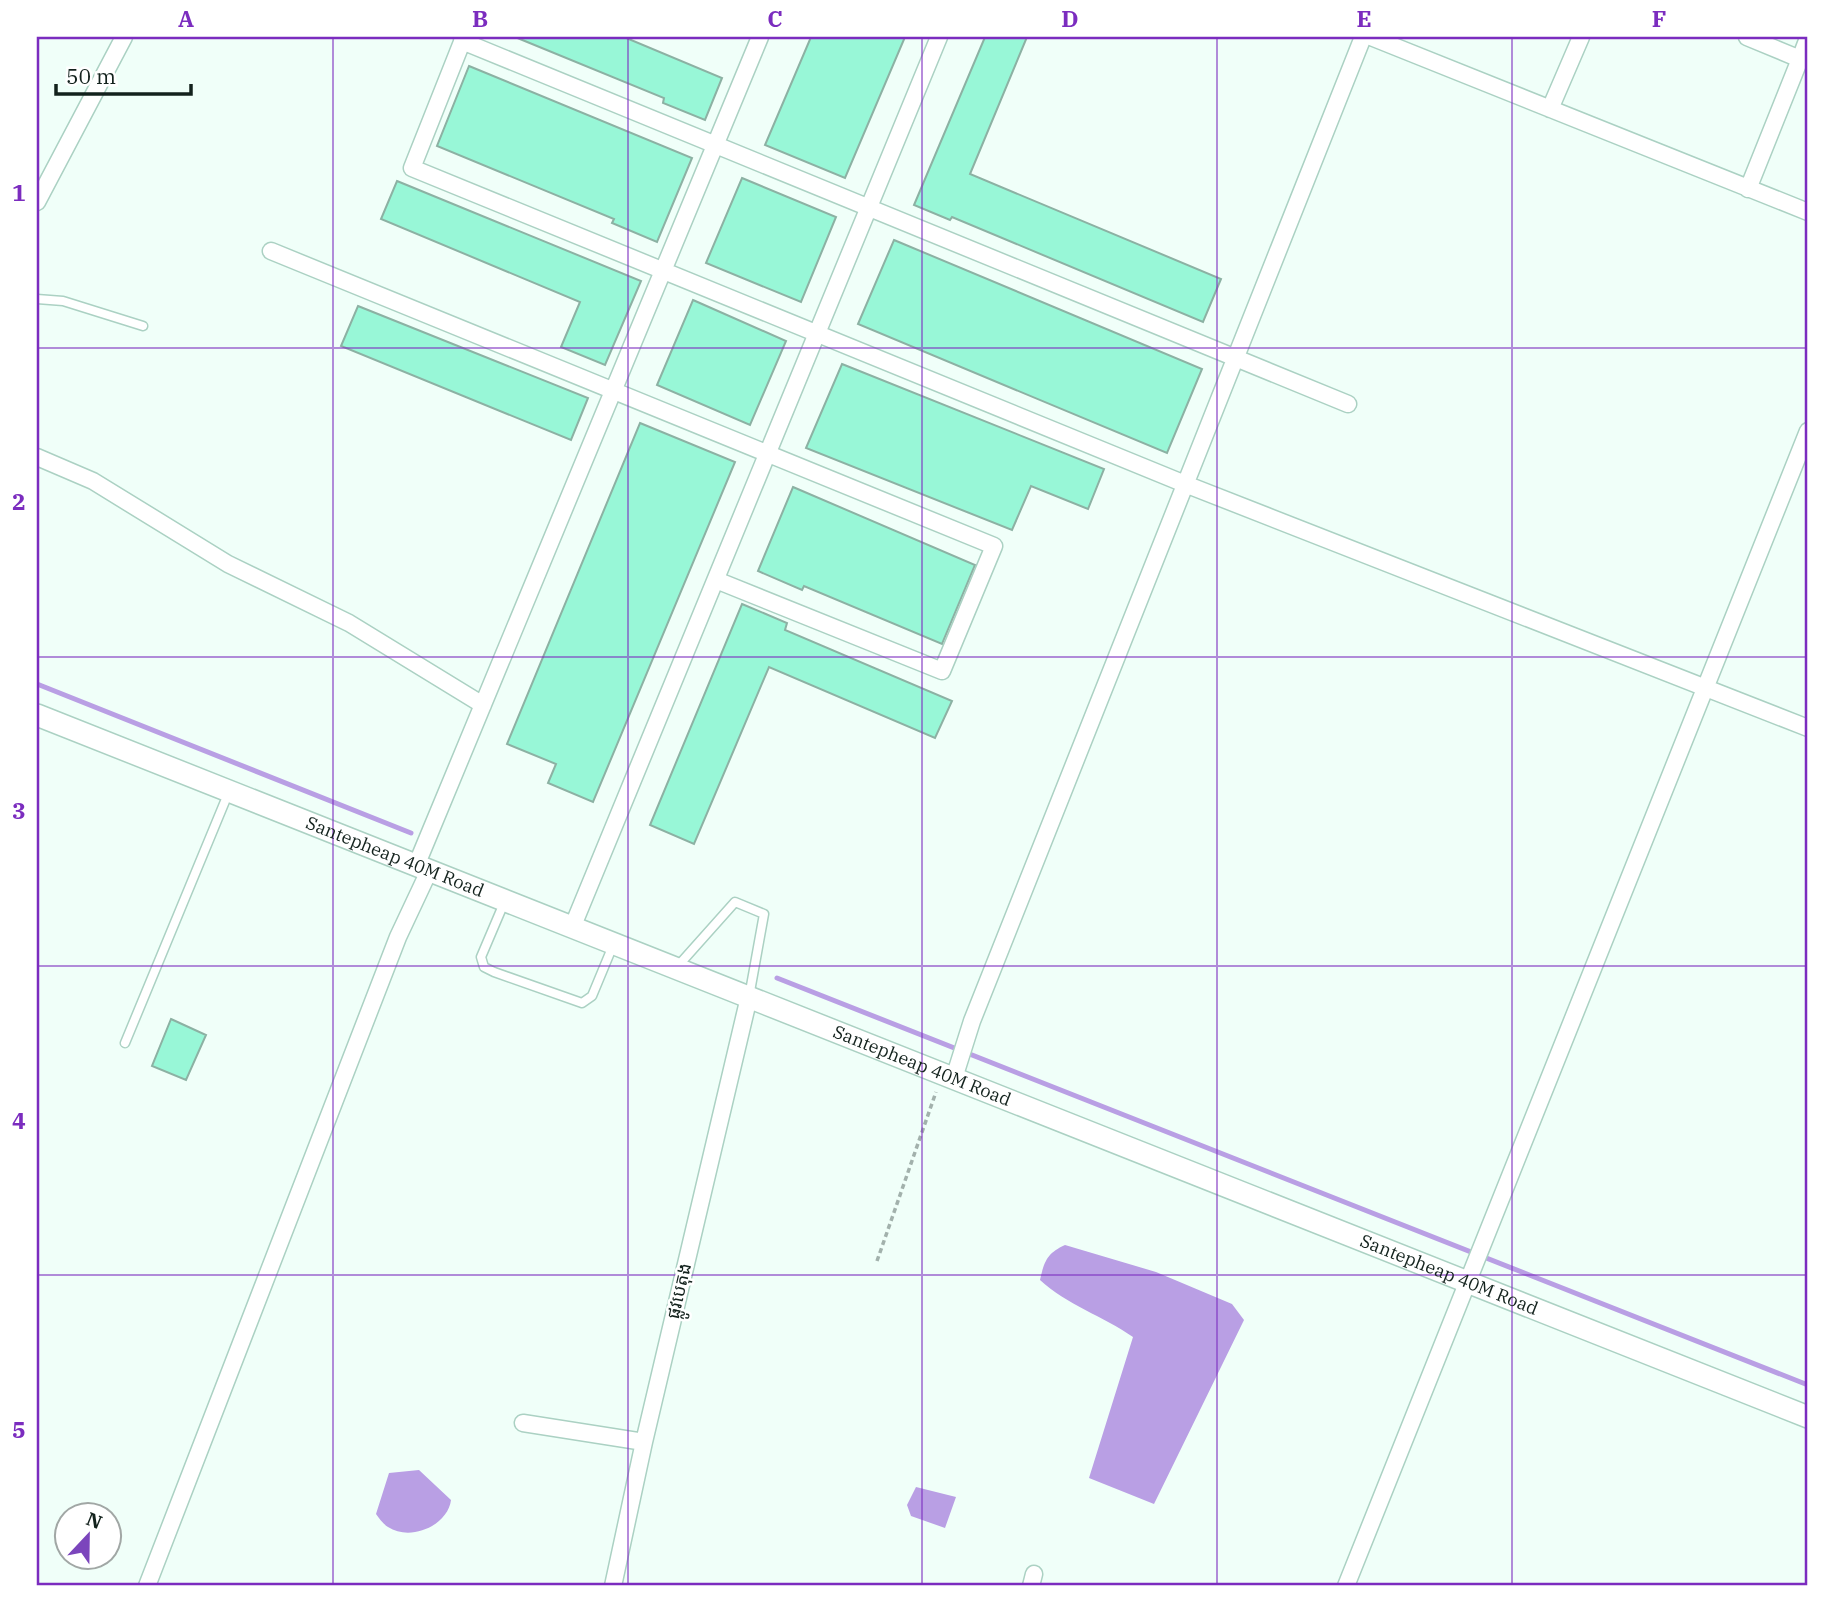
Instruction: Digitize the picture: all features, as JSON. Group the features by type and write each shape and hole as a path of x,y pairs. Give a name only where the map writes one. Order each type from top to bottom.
{"main road":[{"name":"Santepheap 40M Road","path":"37,715 749,997 951,1071 1472,1274 1808,1417"}],"street":[{"path":"37,202 124,37"},
{"path":"147,1586 398,937 483,705 760,37"},
{"path":"572,928 939,37"},
{"path":"951,1071 1363,37"},
{"path":"1371,37 1808,212"},
{"path":"1550,110 1581,37"},
{"path":"1747,37 1800,59"},
{"path":"1748,189 1808,38"},
{"path":"1348,404 715,146 463,39 412,168 1185,484 1808,728"},
{"path":"271,251 994,546 943,671 716,580"},
{"path":"1346,1586 1808,431"},
{"path":"37,457 93,481 228,564 349,624 483,705"},
{"name":"ផ្លូវបេតុង","path":"613,1586 644,1442 749,997"},
{"path":"523,1423 644,1442"}],"lane":[{"path":"37,299 63,301 143,326"},
{"path":"125,1043 229,791"},
{"path":"505,900 481,957 484,967 494,972 582,1003 592,996 614,943"},
{"path":"676,968 734,902 764,914 749,997"}],"path":[{"path":"877,1261 951,1071"}],"shaded area":[{"path":"1065,1245 1156,1272 1232,1304 1244,1320 1154,1504 1089,1478 1133,1337 1062,1296 1040,1280 1047,1259"},
{"path":"419,1470 451,1500 448,1509 436,1523 417,1532 407,1533 386,1526 376,1514 389,1473"},
{"path":"916,1487 956,1497 945,1528 911,1516 907,1505"}],"building":[{"path":"515,37 624,37 722,78 705,120 663,103 664,98"},
{"path":"811,37 905,37 845,178 765,145"},
{"path":"985,37 1027,37 970,174 1221,279 1203,322 952,217 950,220 914,205"},
{"path":"469,66 692,158 657,242 612,223 614,219 437,146"},
{"path":"742,178 836,217 801,302 706,263"},
{"path":"397,181 641,281 605,365 561,347 580,302 381,219"},
{"path":"894,240 1202,369 1167,453 858,324"},
{"path":"693,300 786,341 750,425 657,385"},
{"path":"358,306 588,398 571,440 341,346"},
{"path":"842,364 1104,469 1088,509 1031,486 1012,530 806,448"},
{"path":"640,423 735,462 593,802 548,783 556,764 507,744"},
{"path":"793,487 975,565 942,644 804,586 802,590 758,571"},
{"path":"742,604 787,623 785,630 952,701 935,738 769,667 694,844 650,825"},
{"path":"171,1019 206,1035 186,1080 152,1066"}],"waterway":[{"path":"37,684 411,833"},
{"path":"777,978 1808,1385"}]}
